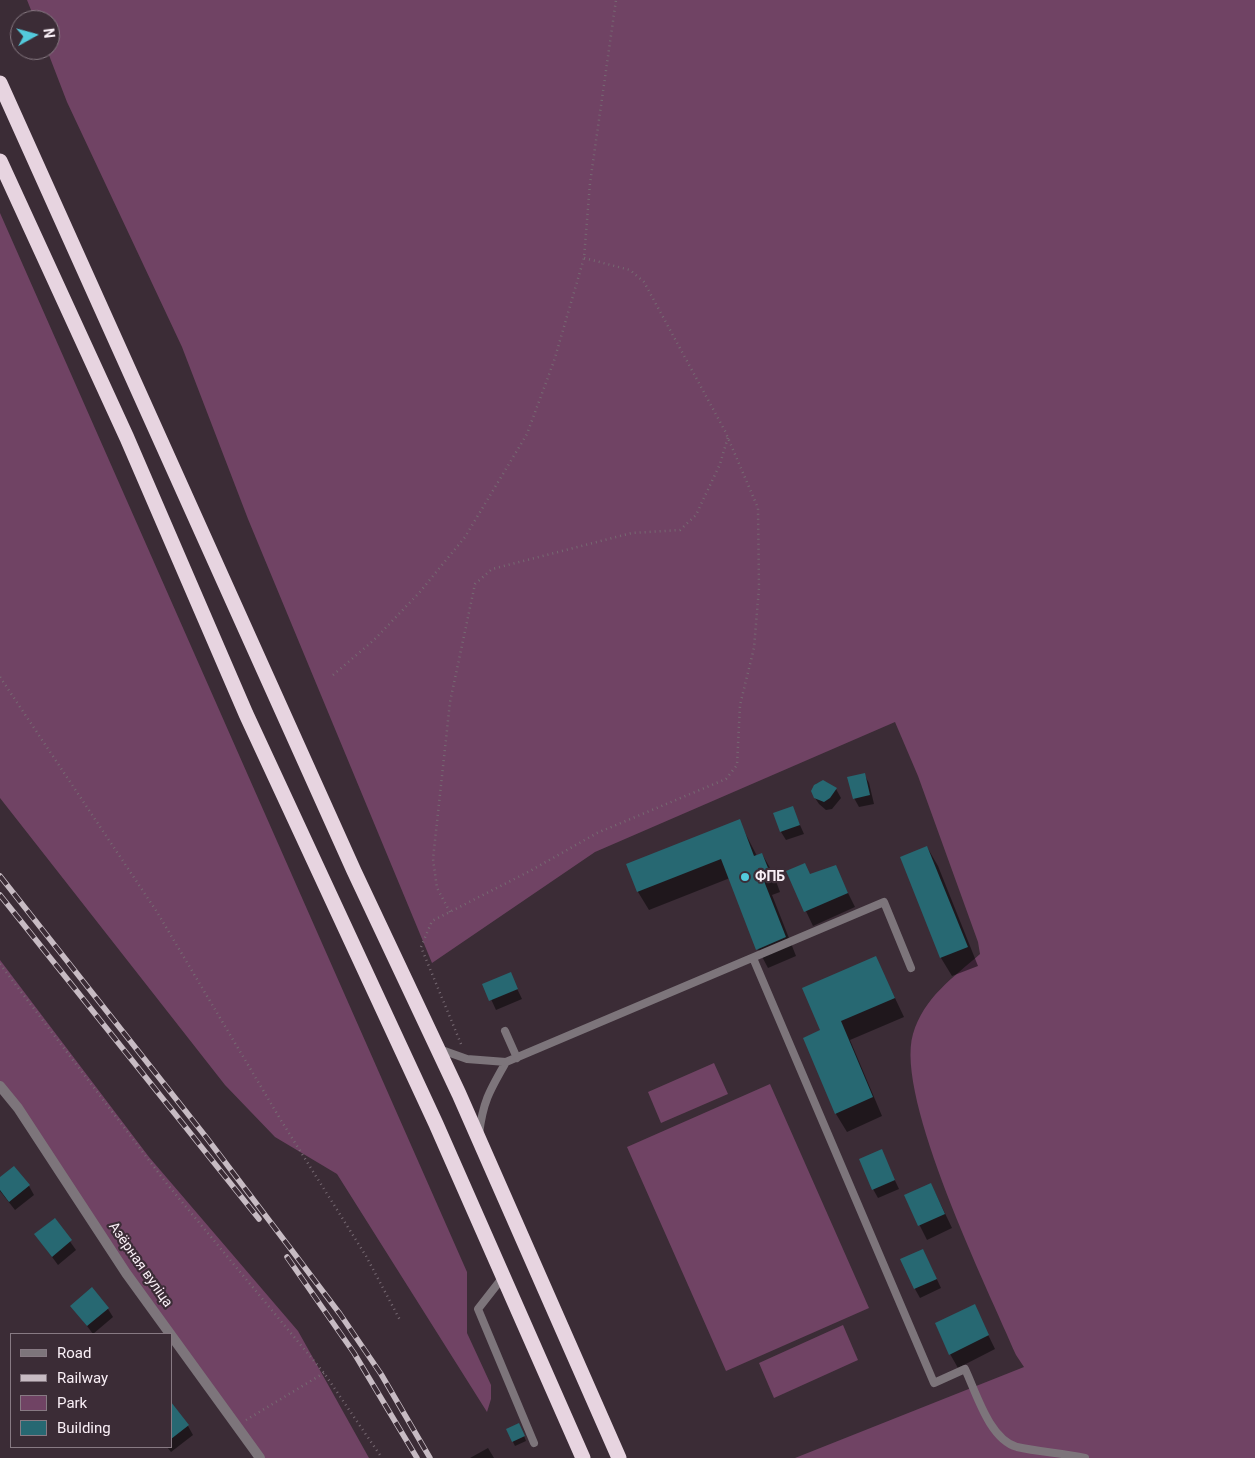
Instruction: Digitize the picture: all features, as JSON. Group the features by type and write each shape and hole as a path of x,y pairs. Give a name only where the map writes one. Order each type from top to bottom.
{"highway":[{"path":"0,84 479,1141 619,1458"},
{"path":"0,161 127,438 246,714 436,1124 583,1458"}],"street":[{"name":"Азёрная вуліца","path":"0,1086 18,1108 126,1272 171,1333"},
{"name":"Азёрная вуліца","path":"172,1335 260,1458"}],"lane":[{"path":"436,1048 467,1059 506,1062 884,902 911,968"},
{"path":"753,958 934,1384 965,1369 984,1413 999,1436 1015,1446 1085,1458"},
{"path":"505,1031 517,1058"},
{"path":"479,1141 482,1107 506,1062"},
{"path":"503,1277 478,1309 534,1443"}],"path":[{"path":"333,675 374,640 419,593 465,537 527,434 554,361 584,258 590,182 616,0"},
{"path":"467,1059 421,947 432,921 530,871 597,832 726,779 737,765 740,705 754,648 759,588 758,508 728,437 644,282 630,270 584,258"},
{"path":"450,912 437,888 433,859 450,702 475,584 492,569 632,533 680,530 696,515 720,464 728,437"},
{"path":"0,677 156,912 282,1122 366,1256 401,1322"},
{"path":"0,964 167,1184 324,1372 382,1458"},
{"path":"238,1425 324,1372"}],"green space":[{"path":"27,0 1255,0 1255,1458 795,1458 1024,1367 1016,1355 947,1194 917,1102 911,1063 913,1034 918,1021 924,1009 941,989 980,954 978,942 918,776 895,722 595,852 432,963 248,519 182,347 67,102 51,60 60,60 60,10 31,10"},
{"path":"0,213 467,1272 467,1333 491,1385 491,1399 487,1412 337,1174 275,1137 225,1085 0,798"},
{"path":"0,960 149,1157 298,1331 369,1458 260,1458 0,1086"},
{"path":"714,1063 728,1094 661,1123 648,1092"},
{"path":"770,1084 869,1308 726,1371 627,1147"},
{"path":"843,1325 858,1360 774,1398 759,1363"}],"building":[{"path":"865,773 870,795 853,799 847,777"},
{"path":"823,780 837,788 830,798 824,802 814,798 811,791 814,785"},
{"path":"793,806 800,825 780,832 773,813"},
{"path":"740,819 754,856 762,853 770,873 762,876 786,937 756,950 721,859 637,892 626,864"},
{"path":"927,846 968,947 940,958 900,857"},
{"path":"805,863 810,874 836,865 848,893 804,912 786,871"},
{"path":"876,956 895,998 841,1021 873,1097 835,1114 803,1038 820,1030 802,988"},
{"path":"511,972 518,989 489,1001 482,984"},
{"path":"882,1149 895,1180 872,1190 859,1159"},
{"path":"14,1166 30,1185 9,1202 0,1190 0,1177"},
{"path":"931,1183 945,1214 918,1226 904,1195"},
{"path":"55,1218 72,1240 52,1257 34,1234"},
{"path":"923,1249 937,1279 914,1289 900,1259"},
{"path":"92,1287 109,1308 87,1326 70,1306"},
{"path":"975,1304 989,1335 949,1355 935,1323"},
{"path":"172,1403 189,1425 172,1438"},
{"path":"519,1423 525,1436 512,1442 506,1429"}],"railway":[{"path":"0,876 206,1137 340,1314 381,1374 430,1458"},
{"path":"0,895 259,1219"},
{"path":"287,1257 354,1353 417,1458"}],"place":[{"name":"ФПБ","path":"745,877"}]}
